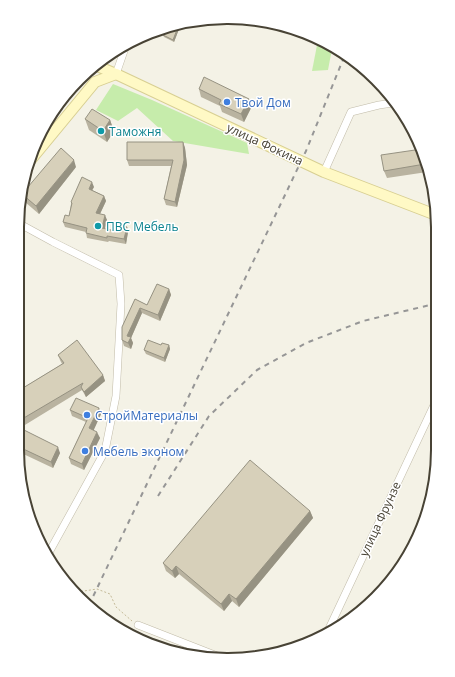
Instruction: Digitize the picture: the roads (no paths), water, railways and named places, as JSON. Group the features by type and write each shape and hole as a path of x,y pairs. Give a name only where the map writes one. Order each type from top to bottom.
{"main road":[{"name":"улица Фокина","path":"102,68 324,172 431,213"},
{"path":"39,150 95,82 116,74"}],"street":[{"path":"116,74 123,52"},
{"path":"324,172 351,112 389,104"},
{"path":"49,129 55,131"},
{"path":"24,226 119,276 121,296 116,396 105,451 50,550"},
{"name":"улица Фрунзе","path":"330,625 431,411"},
{"path":"138,625 207,652"}],"railway":[{"path":"91,600 306,151 343,60"},
{"path":"158,496 209,416 257,370 306,343 363,321 431,305"}],"place":[{"name":"Твой Дом","path":"227,102"},
{"name":"Таможня","path":"101,131"},
{"name":"ПВС Мебель","path":"98,226"},
{"name":"СтройМатериалы","path":"87,415"},
{"name":"Мебель эконом","path":"85,451"}]}
